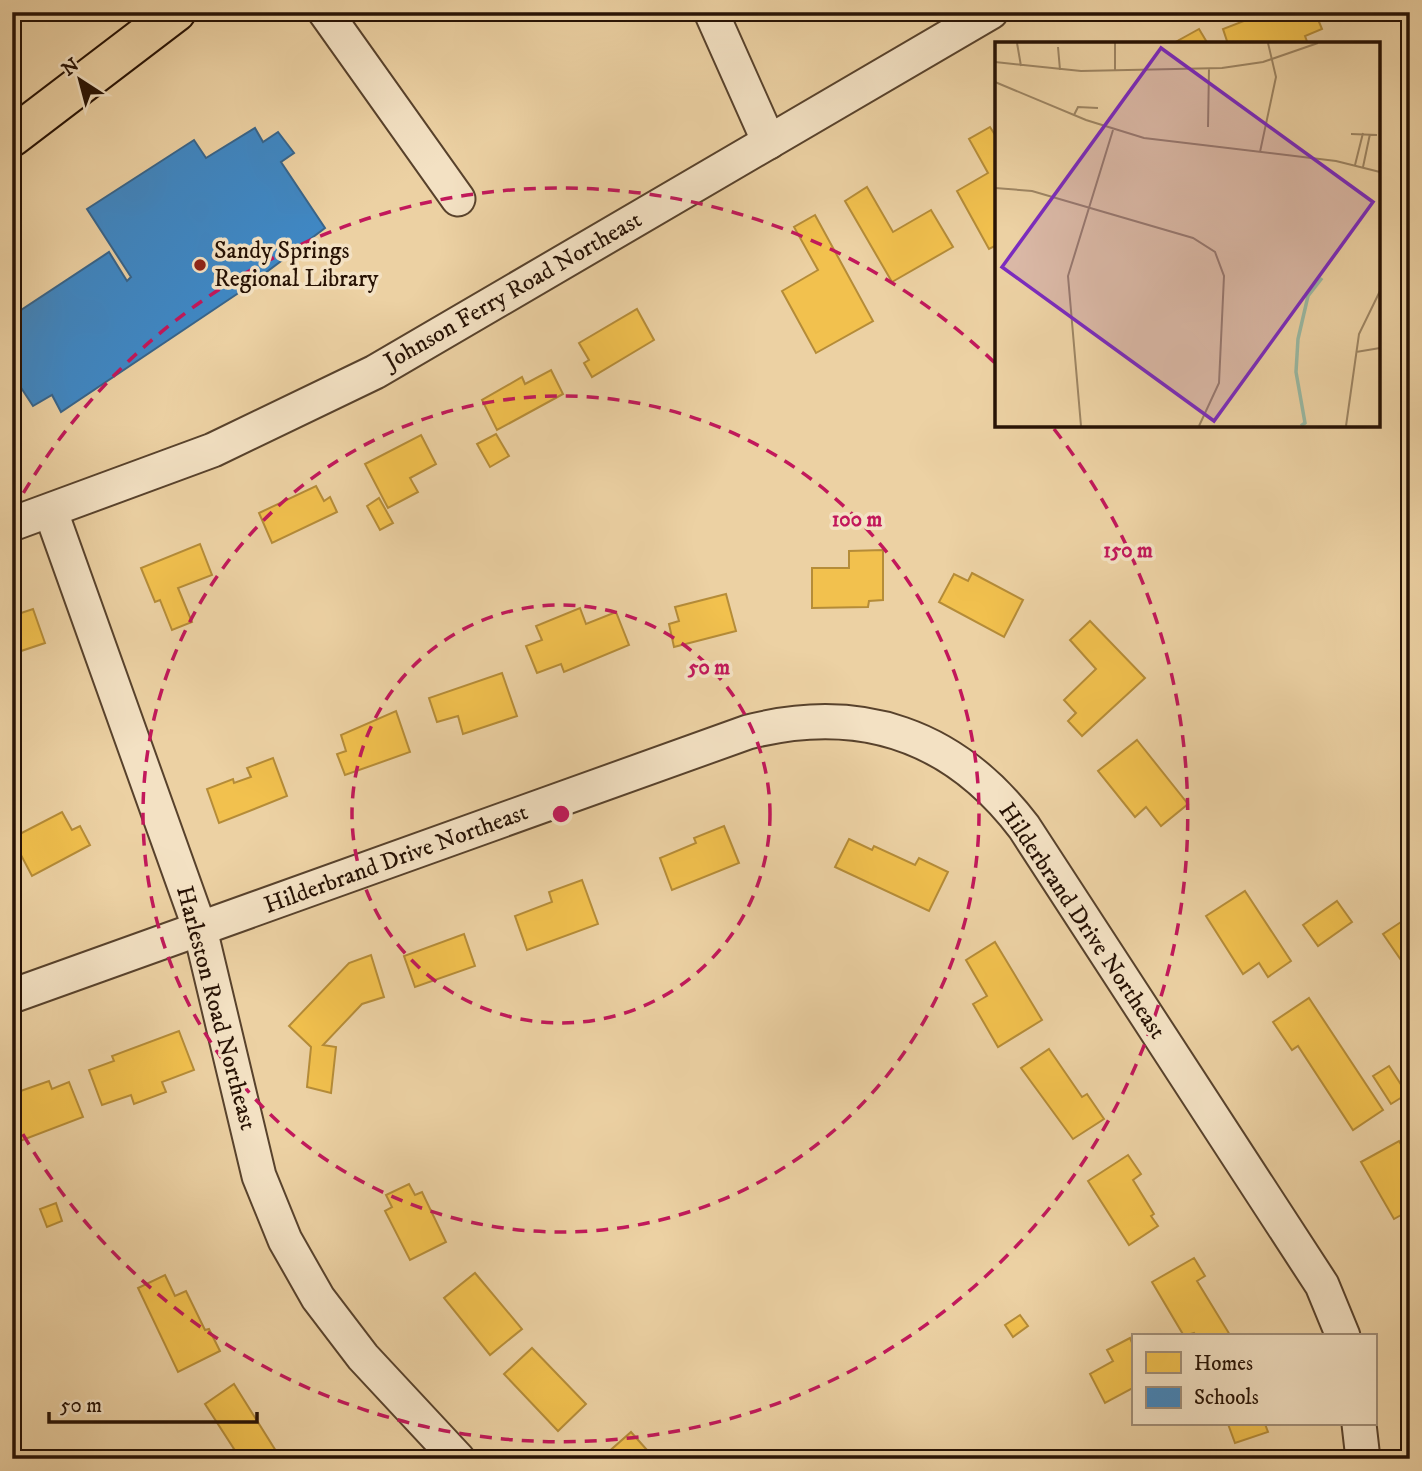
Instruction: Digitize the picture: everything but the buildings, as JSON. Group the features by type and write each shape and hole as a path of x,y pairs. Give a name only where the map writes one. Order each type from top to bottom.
{"main road":[{"path":"12,138 176,12"}],"street":[{"path":"325,12 458,199"},
{"path":"711,12 769,142"},
{"name":"Johnson Ferry Road Northeast","path":"12,524 51,512 213,450 375,372 992,12"},
{"name":"Harleston Road Northeast","path":"51,512 200,929 259,1176 285,1240 318,1298 363,1357 458,1459"},
{"name":"Hilderbrand Drive Northeast","path":"12,996 748,732 780,724 838,720 887,728 933,746 974,772 1004,801 1024,827 1322,1285 1342,1334"},
{"path":"1359,1426 1363,1459"}],"place":[{"name":"Sandy Springs Regional Library","path":"200,265"}]}
